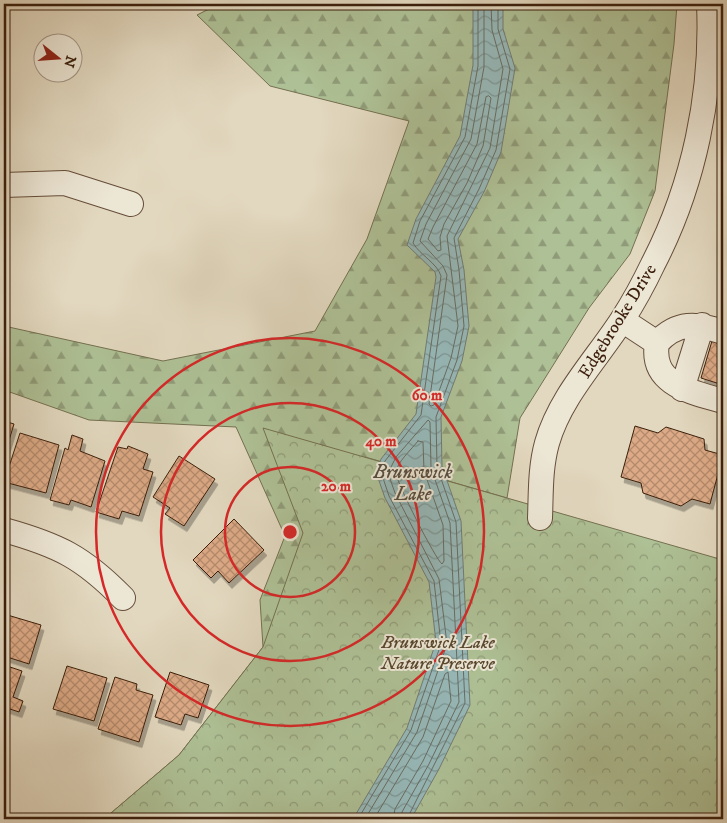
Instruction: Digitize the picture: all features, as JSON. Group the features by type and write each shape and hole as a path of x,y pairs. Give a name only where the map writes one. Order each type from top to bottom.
{"street":[{"name":"Edgebrooke Drive","path":"540,518 541,477 547,442 553,425 578,382 622,320 654,264 674,220 690,170 702,119 714,13"},
{"path":"4,185 65,183 132,204"},
{"path":"622,320 657,343"},
{"path":"682,389 713,328 679,327 665,334 657,343 655,355 661,370 682,389 723,402"},
{"path":"4,530 51,544 70,553 103,577 123,598"}],"green space":[{"path":"219,4 677,4 674,44 655,191 630,254 589,308 520,418 507,498 365,457 403,606 104,819 179,755 263,647 260,600 285,536 236,427 89,420 4,390 4,326 163,361 315,331 367,239 409,121 270,86 197,15"},
{"name":"Brunswick Lake Nature Preserve","path":"263,428 723,560 723,819 104,819 179,755 263,647 303,533"}],"water":[{"name":"Brunswick Lake","path":"473,4 503,4 503,29 515,68 501,152 484,192 458,239 464,270 469,326 462,361 441,417 442,466 461,521 470,705 439,769 411,819 353,819 407,728 436,642 429,582 385,498 376,472 381,459 416,414 436,277 435,272 407,245 416,219 460,136 473,65"}],"building":[{"path":"712,341 723,345 723,385 701,378"},
{"path":"4,421 14,424 4,457"},
{"path":"635,426 658,433 666,427 704,439 705,450 723,455 710,504 692,499 681,506 643,493 641,483 621,477"},
{"path":"20,433 59,445 46,493 4,482"},
{"path":"72,435 83,439 80,451 105,461 91,507 71,500 69,505 50,500 65,448 68,450"},
{"path":"128,446 148,454 143,469 153,472 139,516 122,511 119,519 96,512 118,447 127,449"},
{"path":"179,456 215,479 184,526 165,514 170,508 153,497"},
{"path":"234,519 264,550 229,583 218,571 211,578 193,560"},
{"path":"4,614 41,625 29,664 4,656"},
{"path":"4,665 22,671 13,697 23,701 19,712 4,707"},
{"path":"67,666 107,678 94,721 53,709"},
{"path":"170,672 209,685 198,718 185,714 181,725 155,717"},
{"path":"115,677 137,684 136,690 153,695 139,742 98,729"}]}
